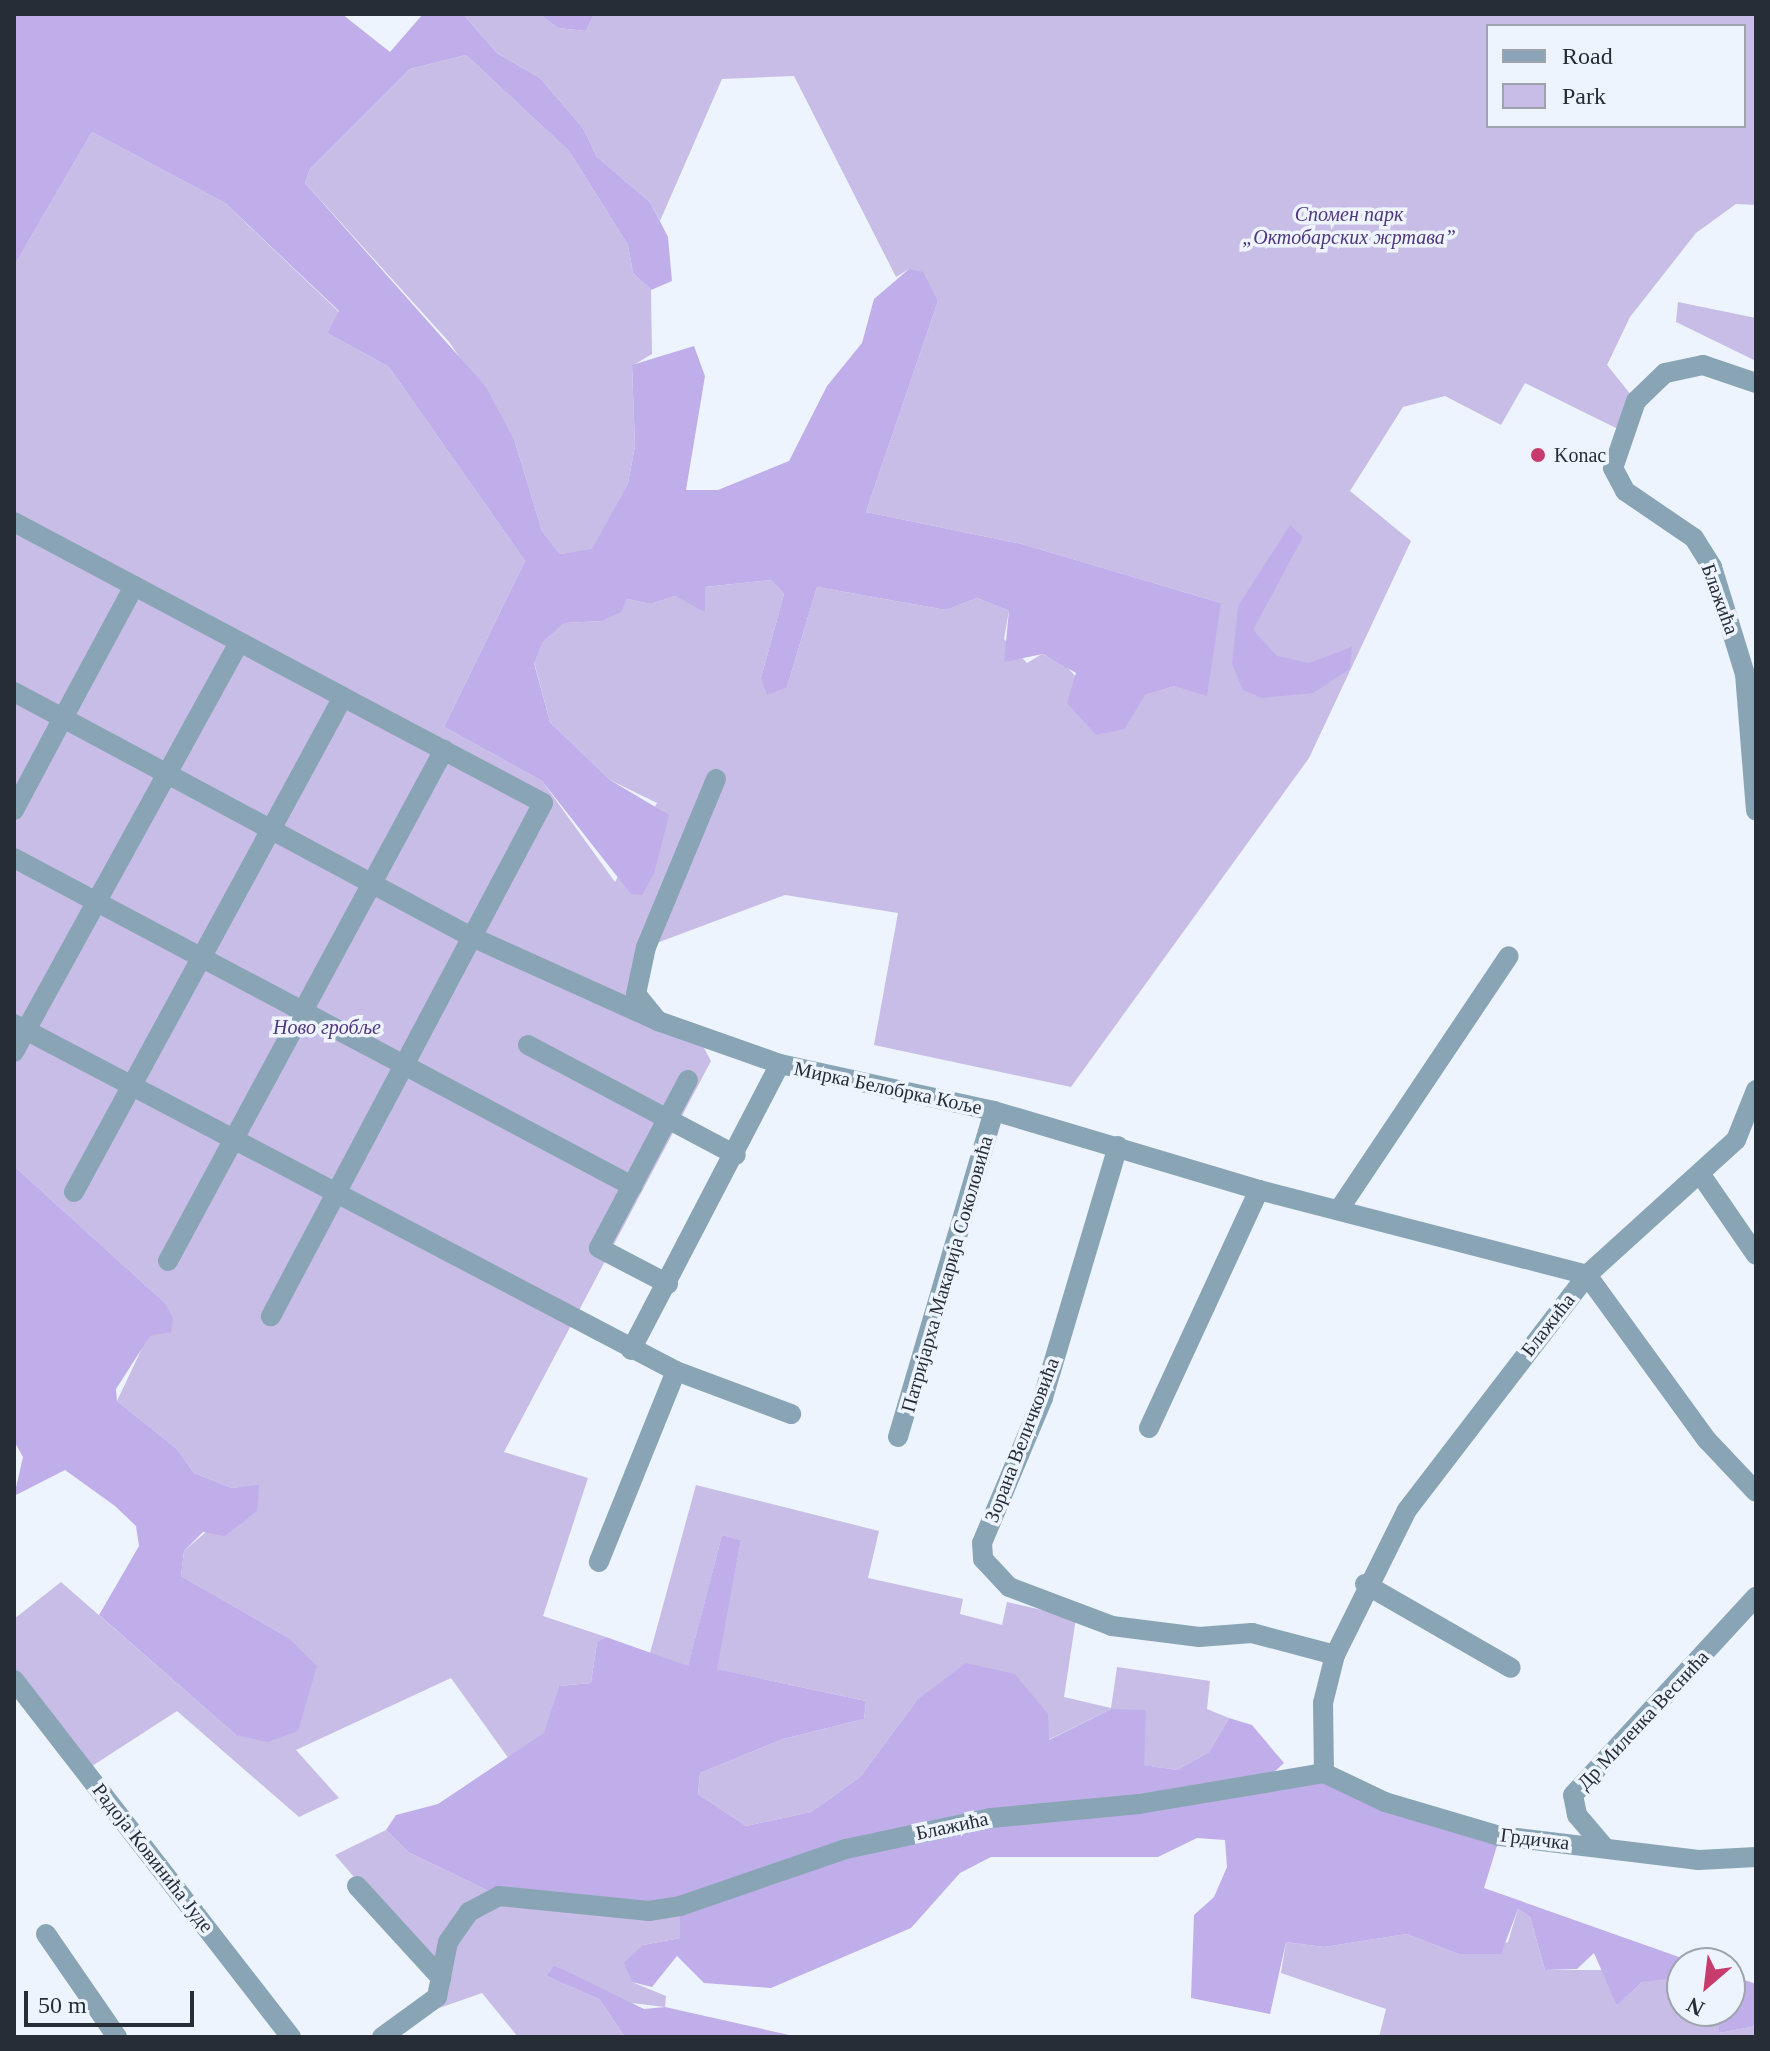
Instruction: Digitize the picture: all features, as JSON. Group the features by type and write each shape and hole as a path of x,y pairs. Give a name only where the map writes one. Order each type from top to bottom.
{"street":[{"name":"Блажића","path":"1756,383 1736,373 1682,367 1650,384 1622,431 1613,468 1625,491 1694,538 1712,567 1745,674 1756,811"},
{"path":"16,529 134,586 543,803 271,1316"},
{"path":"14,810 134,586"},
{"path":"14,1052 20,1027 96,902 239,642"},
{"path":"14,692 472,937 658,1021 780,1064"},
{"path":"74,1192 343,697"},
{"path":"168,1261 444,750"},
{"path":"658,1021 645,1013 637,977 716,779"},
{"path":"14,858 632,1186"},
{"path":"1340,1208 1509,956"},
{"path":"20,1027 631,1350 676,1371 791,1414"},
{"path":"528,1045 736,1155"},
{"name":"Мирка Белобрка Коље","path":"631,1350 736,1155 780,1064 994,1111 1259,1190 1340,1208 1587,1275"},
{"path":"668,1284 599,1248 688,1080"},
{"name":"Блажића","path":"382,2037 422,2014 441,1978 448,1942 469,1912 499,1896 649,1911 680,1906 846,1849 991,1818 1139,1804 1324,1773 1323,1703 1335,1655 1365,1584 1407,1510 1587,1275 1701,1175 1736,1140 1756,1090"},
{"name":"Патријарха Макарија Соколовића","path":"898,1437 994,1111"},
{"name":"Зорана Величковића","path":"1118,1146 1043,1398 982,1543 983,1559 1009,1587 1112,1626 1199,1637 1252,1633 1335,1655"},
{"path":"1701,1175 1756,1255"},
{"path":"1149,1428 1259,1190"},
{"path":"1587,1275 1698,1428 1756,1492"},
{"path":"599,1562 676,1371"},
{"path":"1365,1584 1511,1668"},
{"name":"Др Миленка Веснића","path":"1605,1848 1577,1815 1573,1795 1756,1597"},
{"name":"Радоја Ковинића Јуде","path":"14,1680 291,2037"},
{"name":"Грдичка","path":"1324,1773 1385,1802 1500,1836 1699,1860 1756,1857"},
{"path":"357,1886 441,1978"},
{"path":"46,1934 117,2037"}],"green space":[{"path":"463,14 539,14 558,28 586,31 594,14 1756,14 1756,205 1736,204 1696,233 1630,317 1607,365 1636,401 1622,431 1525,383 1501,425 1445,396 1403,407 1350,491 1411,541 1309,758 1071,1087 874,1045 898,913 785,895 646,947 636,994 697,1035 711,1061 504,1452 588,1478 543,1616 606,1637 597,1642 591,1683 559,1686 545,1733 509,1759 451,1678 296,1750 339,1798 299,1817 177,1711 86,1770 14,1680 14,1619 61,1582 236,1735 289,1638 181,1576 184,1551 259,1486 232,1488 194,1473 177,1449 117,1401 164,1302 14,1166 14,266 92,132 225,203 339,312 327,333 389,367 525,561 444,727 542,781 615,882 657,803 610,780 550,722 534,662 543,642 565,623 602,621 627,599 651,604 675,596 705,610 705,587 771,580 784,594 761,678 787,687 817,587 946,610 977,598 1009,611 1004,639 1027,663 1042,654 1065,665 1125,729 1144,695 1175,686 1221,603 1022,544 866,512 938,301 909,269 896,277 794,76 722,79 660,221 650,202 597,157 583,128 540,78 497,53"},
{"path":"466,55 569,151 628,245 633,273 651,290 652,354 632,366 635,446 628,483 592,550 560,554 542,531 515,442 450,343 305,183 310,169 410,69"},
{"path":"1678,302 1756,318 1756,361 1676,322"},
{"path":"696,1485 879,1531 868,1578 963,1599 960,1614 1002,1625 1007,1602 1076,1618 1064,1697 1111,1708 1117,1667 1210,1681 1207,1709 1229,1718 1209,1752 1177,1770 1143,1765 1111,1709 1048,1740 917,1700 860,1777 811,1812 746,1826 698,1794 700,1773 783,1739 864,1719 866,1701 716,1669 741,1540 722,1535 688,1667 650,1653"},
{"path":"386,1830 408,1852 499,1896 680,1906 680,1938 643,1945 632,1982 666,1996 665,2007 623,2002 554,1965 546,1976 599,1999 625,2037 518,2037 482,1993 422,2014 441,1978 335,1855"},
{"path":"1518,1909 1530,1917 1545,1970 1604,1970 1617,2006 1642,1982 1666,1976 1666,2027 1719,2027 1719,2033 1756,2026 1756,2037 1379,2037 1386,2009 1281,1973 1286,1942 1324,1947 1407,1934 1458,1954 1508,1942"}],"shaded area":[{"path":"14,14 342,14 390,52 423,14 463,14 497,53 540,78 583,128 597,157 650,202 668,237 672,281 651,290 633,273 628,245 569,151 466,55 410,69 310,169 305,183 486,387 515,442 542,531 560,554 592,549 628,483 635,446 632,365 694,346 705,376 686,490 718,490 789,461 827,386 862,343 874,299 909,269 923,272 938,301 866,512 1022,544 1221,603 1207,696 1175,686 1145,695 1125,729 1096,735 1067,703 1076,673 1043,654 1004,662 1009,611 977,598 946,610 817,587 787,687 767,695 761,678 784,594 771,580 705,587 705,612 675,596 651,604 627,599 621,612 602,621 565,623 543,642 534,663 550,722 610,780 669,815 654,874 642,895 631,894 542,781 444,727 525,561 389,367 327,333 339,311 225,203 92,132 14,266"},
{"path":"539,14 594,14 586,31 558,28"},
{"path":"1290,525 1303,537 1253,630 1277,656 1309,663 1352,647 1350,669 1313,693 1262,698 1243,690 1232,664 1238,606"},
{"path":"14,1166 164,1302 173,1318 171,1332 150,1336 116,1389 117,1401 177,1449 194,1473 232,1488 259,1485 257,1511 225,1536 203,1532 184,1551 181,1576 289,1638 317,1666 298,1731 268,1742 236,1735 99,1615 139,1546 136,1526 115,1506 65,1470 14,1496 23,1457 14,1441"},
{"path":"722,1535 741,1540 717,1669 866,1701 864,1719 783,1739 700,1773 698,1794 746,1826 811,1812 860,1777 917,1700 966,1663 1015,1674 1048,1714 1049,1740 1111,1709 1146,1710 1144,1765 1177,1770 1209,1752 1229,1718 1252,1725 1284,1763 1263,1782 1324,1773 1500,1836 1484,1888 1666,1952 1666,1979 1642,1982 1617,2006 1594,1953 1577,1969 1545,1970 1530,1917 1518,1909 1501,1954 1458,1954 1407,1934 1324,1947 1286,1942 1270,2014 1191,1998 1194,1915 1214,1897 1227,1867 1225,1840 1197,1838 1158,1857 991,1857 960,1873 911,1928 771,1988 704,1983 677,1956 652,1987 632,1982 624,1963 643,1945 680,1938 680,1907 499,1896 408,1852 386,1830 396,1815 438,1804 544,1733 559,1686 591,1683 597,1642 606,1637 688,1666"},
{"path":"554,1965 644,2009 665,2007 798,2037 625,2037 599,1999 546,1976"},
{"path":"1746,1981 1756,1984 1756,2026 1719,2033 1719,2027 1746,2027"}],"place":[{"name":"Konac","path":"1538,455"}],"park label":[{"name":"Спомен парк „Октобарских жртава”","path":"1349,226"},
{"name":"Ново гробље","path":"327,1027"}]}
